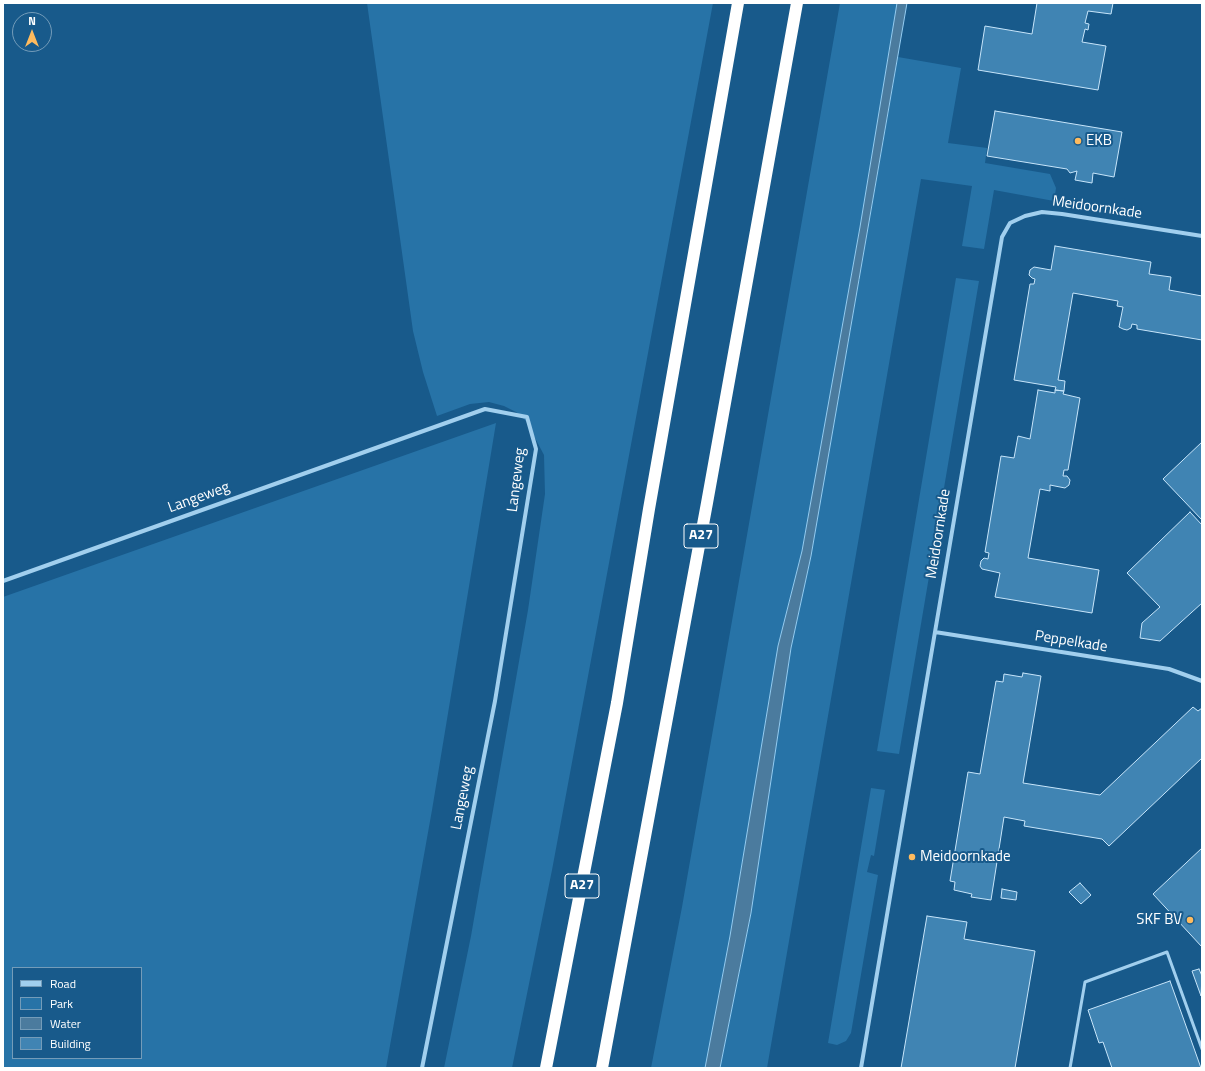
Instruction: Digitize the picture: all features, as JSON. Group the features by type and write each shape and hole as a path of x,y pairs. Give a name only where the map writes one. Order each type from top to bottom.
{"highway":[{"name":"A27","path":"546,1068 617,703 650,501 738,3"},
{"name":"A27","path":"602,1068 707,503 797,3"}],"street":[{"name":"Meidoornkade","path":"861,1068 996,264 1002,237 1010,223 1025,216 1042,212 1202,236"},
{"name":"Langeweg","path":"3,581 484,409 526,417 536,449 495,701 422,1068"},
{"name":"Peppelkade","path":"935,632 1169,669 1202,681"}],"lane":[{"path":"1070,1068 1085,982 1166,952 1202,1049"}],"green space":[{"path":"367,3 713,3 552,870 512,1068 444,1068 471,936 528,610 545,494 544,455 526,421 516,412 504,406 489,402 470,404 437,416 423,372 413,331"},
{"path":"840,3 897,3 860,227 802,551 778,646 730,936 705,1068 651,1068 682,907"},
{"path":"898,57 961,68 948,143 987,148 985,163 1050,174 1056,188 1054,201 994,190 984,249 962,246 972,186 921,179 767,1068 720,1068 751,913 791,648 811,556"},
{"path":"956,278 979,281 899,754 877,751"},
{"path":"496,423 432,810 386,1068 3,1068 3,597"},
{"path":"871,788 885,790 874,856 871,855 867,872 878,875 851,1033 846,1041 837,1045 828,1043"}],"water":[{"path":"897,3 907,3 811,556 791,648 751,913 720,1068 705,1068 730,936 778,646 802,551 860,227"}],"building":[{"path":"1037,3 1113,3 1111,14 1088,11 1085,23 1089,24 1088,30 1085,29 1082,42 1106,46 1098,90 978,70 985,26 1032,34"},
{"path":"995,111 1122,132 1114,177 1093,173 1092,183 1075,180 1077,171 1070,173 1067,169 987,156"},
{"path":"1055,246 1151,262 1149,274 1171,277 1169,290 1202,296 1202,340 1137,329 1137,325 1132,324 1131,328 1127,330 1123,329 1119,327 1123,307 1117,306 1118,301 1073,293 1058,380 1065,381 1064,391 1055,390 1056,387 1014,380 1030,284 1034,284 1035,279 1029,275 1030,270 1034,267 1051,270"},
{"path":"1038,390 1055,393 1055,390 1064,391 1063,394 1080,398 1068,470 1064,470 1063,476 1067,476 1070,480 1069,485 1065,488 1050,485 1050,491 1040,489 1028,558 1099,570 1092,613 995,597 1000,573 982,569 980,566 981,561 984,558 988,559 989,553 985,552 1001,456 1014,458 1018,436 1030,439"},
{"path":"1202,442 1202,520 1163,479"},
{"path":"1190,512 1202,525 1202,603 1160,641 1140,638 1142,623 1160,607 1127,573"},
{"path":"1023,673 1041,676 1023,783 1100,795 1193,707 1198,711 1202,708 1202,758 1109,846 1102,839 1024,826 1025,821 1004,817 991,900 971,897 972,894 954,890 955,882 950,881 968,772 980,774 996,681 1003,682 1004,674 1022,677"},
{"name":"SKF BV","path":"1202,848 1202,947 1153,894"},
{"path":"1080,883 1091,895 1081,904 1069,892"},
{"path":"1002,889 1017,892 1016,900 1001,898"},
{"path":"927,916 967,922 964,939 1035,951 1015,1068 901,1068"},
{"path":"1199,969 1202,976 1201,996 1192,971"},
{"path":"1170,981 1201,1068 1112,1068 1103,1042 1099,1043 1088,1010"}],"place":[{"name":"EKB","path":"1078,141"},
{"name":"Meidoornkade","path":"912,857"},
{"name":"SKF BV","path":"1190,920"}]}
